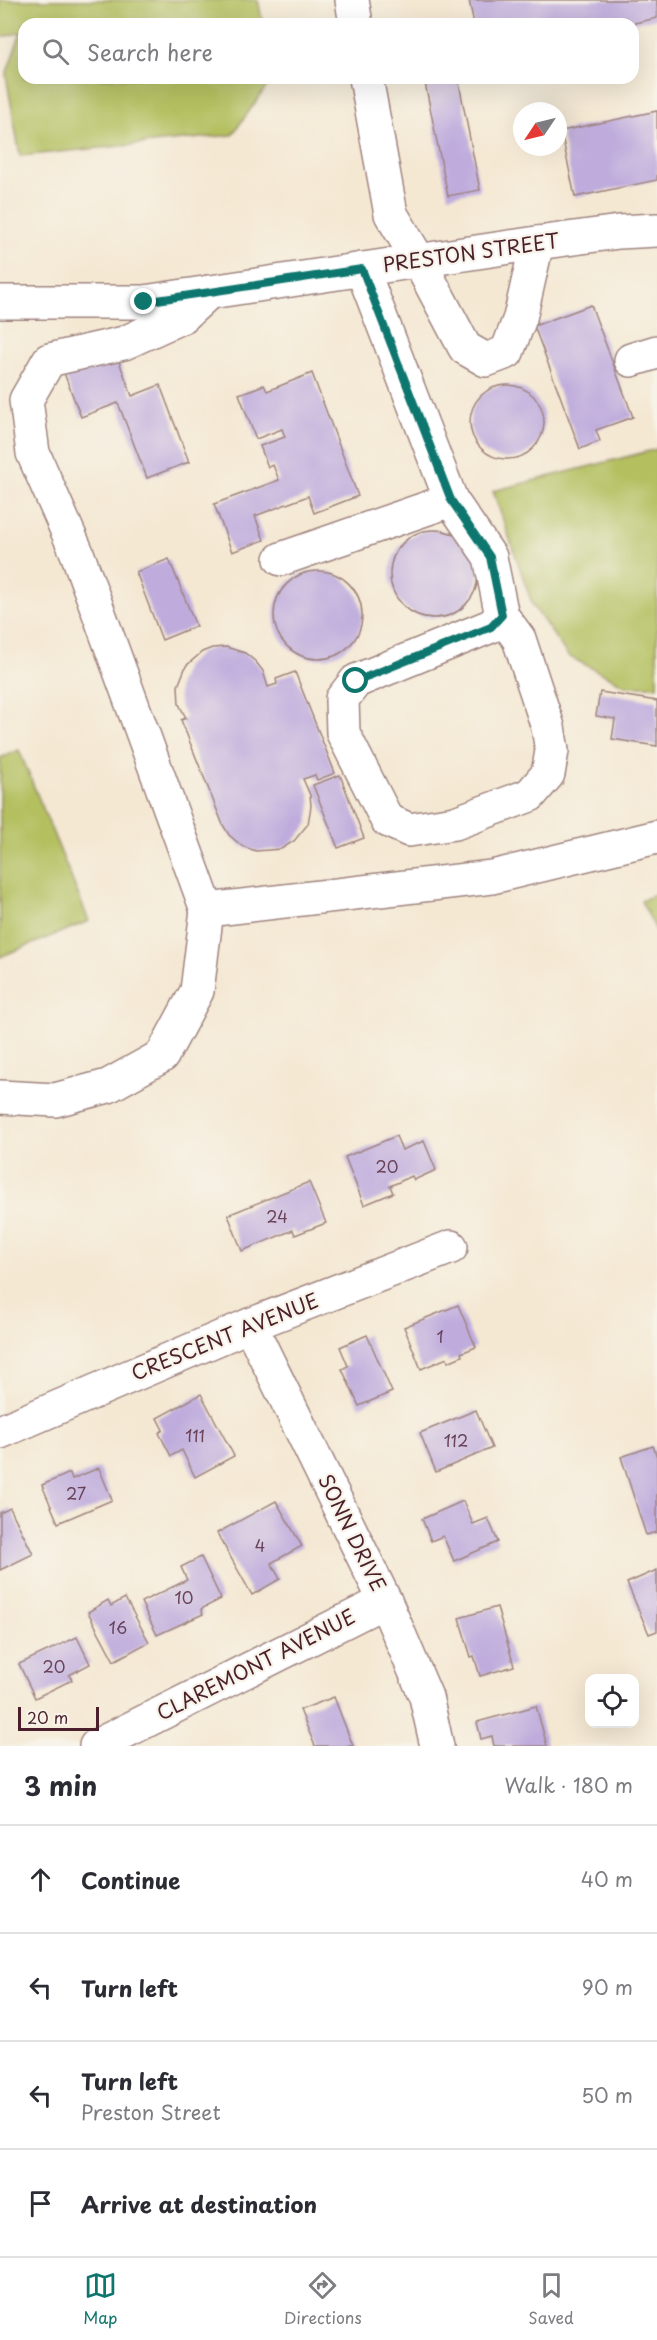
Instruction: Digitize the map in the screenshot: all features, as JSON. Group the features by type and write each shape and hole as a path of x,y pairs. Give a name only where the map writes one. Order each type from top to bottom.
{"street":[{"path":"352,0 355,18"},
{"path":"367,84 391,214 465,348 486,360 507,352 520,318 537,243"},
{"name":"PRESTON STREET","path":"0,302 144,302 537,243 619,232 657,230"},
{"path":"362,269 451,500 490,557 502,615 519,639 548,728 552,751 548,774 530,795 455,823 409,830 387,820 343,733 342,699 356,681 491,627 502,615"},
{"path":"0,1097 55,1100 108,1086 162,1056 197,991 207,910 77,553 33,453 26,400 49,360 124,343 183,316 209,292"},
{"path":"281,559 451,500"},
{"path":"207,910 492,877 657,837"},
{"name":"CRESCENT AVENUE","path":"0,1432 250,1325 451,1247"},
{"name":"SONN DRIVE","path":"250,1325 385,1601 426,1697 437,1746"},
{"name":"CLAREMONT AVENUE","path":"96,1746 385,1601"}],"green space":[{"path":"0,0 258,0 262,18 18,18 18,33 0,38"},
{"path":"18,41 18,84 269,84 232,135 20,156 6,75"},
{"path":"657,449 657,686 627,686 568,656 533,606 493,491"},
{"path":"19,750 89,921 0,957 0,758"},
{"path":"657,893 657,932 641,901"}],"building":[{"path":"469,0 657,0 657,18 639,22 639,18 473,18"},
{"path":"425,84 459,84 480,190 448,196"},
{"path":"657,111 657,180 575,197 566,156 567,130"},
{"path":"591,305 633,417 596,430 600,441 580,449 534,326"},
{"path":"114,348 132,396 160,385 189,462 147,478 118,403 81,417 62,368"},
{"path":"312,373 358,496 314,513 308,496 255,516 264,540 232,552 214,504 279,480 273,465 268,467 260,446 285,437 282,429 256,439 239,394 264,385 267,391"},
{"path":"507,385 521,388 533,396 541,408 544,422 541,436 533,448 521,456 507,459 493,456 481,448 473,436 470,422 473,408 481,396 493,388"},
{"path":"434,530 451,533 465,543 475,557 478,574 475,591 465,605 451,615 434,618 417,615 403,605 393,591 390,574 393,557 403,543 417,533"},
{"path":"169,559 196,626 162,640 136,572"},
{"path":"318,571 343,578 355,590 362,615 355,640 343,652 318,659 293,652 281,640 274,615 281,590 293,578"},
{"path":"226,647 245,653 256,662 263,671 268,687 277,684 276,679 295,672 335,773 317,780 315,775 303,779 310,795 308,824 294,841 281,849 256,851 242,846 229,835 181,720 186,718 179,704 178,686 186,666 202,652 212,648"},
{"path":"600,692 657,701 657,746 612,739 615,719 596,716"},
{"path":"340,775 364,838 338,848 313,785"},
{"path":"396,1136 402,1150 424,1141 436,1170 414,1180 412,1176 390,1186 393,1193 364,1205 345,1157"},
{"path":"309,1182 326,1223 295,1235 293,1230 242,1251 228,1215"},
{"path":"458,1305 476,1347 448,1362 447,1358 421,1369 404,1327"},
{"path":"367,1335 392,1392 359,1406 342,1369 348,1366 340,1347"},
{"path":"201,1394 234,1456 195,1477 182,1450 171,1456 159,1433 163,1430 157,1418"},
{"path":"476,1410 492,1448 436,1472 420,1433"},
{"path":"653,1446 657,1457 657,1532 646,1535 621,1457"},
{"path":"99,1468 112,1500 58,1523 42,1485 70,1473 72,1479"},
{"path":"276,1501 302,1546 271,1563 280,1579 252,1595 217,1533"},
{"path":"463,1501 473,1524 488,1518 498,1542 454,1561 443,1536 431,1541 422,1519"},
{"path":"10,1508 33,1554 0,1570 0,1513"},
{"path":"201,1557 221,1599 201,1609 203,1614 157,1635 141,1602 187,1580 181,1567"},
{"path":"657,1570 657,1631 649,1634 627,1583"},
{"path":"125,1598 149,1642 114,1661 88,1612 108,1600 111,1606"},
{"path":"497,1607 514,1666 480,1676 474,1656 471,1657 459,1618"},
{"path":"77,1637 90,1664 69,1675 72,1680 35,1698 19,1664"},
{"path":"334,1697 353,1746 315,1746 300,1710"},
{"path":"536,1706 547,1746 494,1746 492,1736 481,1739 477,1722"}],"route":[{"path":"144,302 362,269 451,500 490,557 502,615 491,627 356,681"}]}
